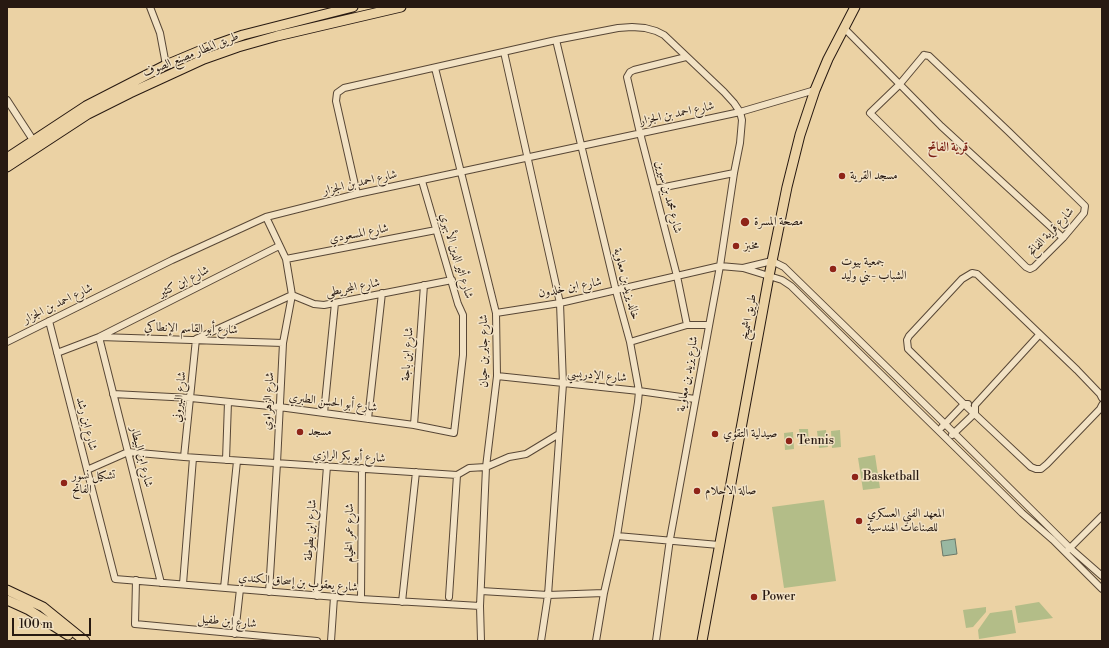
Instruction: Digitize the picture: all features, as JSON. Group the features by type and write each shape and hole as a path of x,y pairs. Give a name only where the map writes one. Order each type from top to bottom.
{"highway":[{"name":"طريق المطار مصنع الصوف","path":"7,158 86,106 166,65 243,35 352,7"},
{"name":"طريق المطار مصنع الصوف","path":"7,167 88,114 130,93 204,60 238,47 277,36 401,7"},
{"name":"طريق اشميخ","path":"702,641 769,276 787,187 800,135 815,90 828,60 855,7"},
{"path":"7,590 43,607 85,641"},
{"path":"7,600 29,610 51,623 75,641"}],"street":[{"path":"150,7 160,33 166,65"},
{"path":"357,194 336,101 337,93 344,88 556,40 618,28 645,28 656,31 664,35 724,92 740,112"},
{"path":"844,28 941,126 1063,238"},
{"name":"خالد يزيد بن معاوية","path":"556,40 616,291 630,342 639,391 617,536 604,593 596,641"},
{"path":"504,52 526,157 560,302 563,384 548,595 542,641"},
{"name":"شارع قرية الفاتح","path":"924,55 929,56 1085,206 1084,213 1063,238 1034,267 1030,269 1026,267 870,113 899,85 924,55"},
{"name":"شارع محمد بن سيرين","path":"686,57 634,70 628,74 628,81 640,133 678,276 687,325"},
{"name":"شارع جابر بن حيان","path":"435,68 496,313 498,376 486,467 480,606 481,641"},
{"name":"شارع احمد بن الجزار","path":"7,342 172,260 266,217 357,194 740,112 815,90"},
{"path":"7,100 33,140"},
{"name":"شارع يزيد بن معاوية","path":"656,641 670,539 720,266 734,173 742,132 740,112"},
{"path":"655,189 734,173"},
{"name":"شارع أثير الدين الأبهري","path":"422,181 463,315 463,355 454,433"},
{"name":"شارع الزهراوي","path":"266,217 286,260 292,295 283,343 269,592"},
{"name":"شارع المسعودي","path":"286,260 436,230"},
{"name":"شارع ابن كثير","path":"57,353 99,337 279,246"},
{"path":"743,268 772,261 784,267 1070,548 1102,576"},
{"name":"شارع ابن خلدون","path":"496,313 616,291 720,266 743,268"},
{"path":"743,268 779,279 792,286 938,431 1053,540 1064,553 1102,590"},
{"path":"1102,398 1077,370 976,274 972,274 962,279 909,336 907,344 911,352 1031,467 1036,469 1041,469 1047,464 1100,409 1102,405"},
{"name":"شارع المجريطي","path":"292,295 314,304 324,305 452,280"},
{"name":"شارع ابن باجة","path":"414,425 424,285"},
{"path":"368,419 382,293"},
{"path":"196,339 292,295"},
{"path":"324,413 335,303"},
{"name":"شارع ابن رشد","path":"49,321 115,579"},
{"path":"630,342 687,325 709,325"},
{"path":"948,440 975,413 975,405 1039,335"},
{"name":"شارع أبو القاسم الإنطاكي","path":"99,337 283,343"},
{"name":"شارع ابن البيطار","path":"99,337 161,582"},
{"name":"شارع البيروني","path":"184,457 196,339"},
{"name":"شارع الإدريسي","path":"498,376 639,391 695,399"},
{"name":"شارع أبو الحسن الطبري","path":"113,394 191,398 228,402 414,425 454,433"},
{"path":"226,460 228,402"},
{"path":"938,431 964,404"},
{"path":"964,404 975,405"},
{"name":"شارع أبو بكر الرازي","path":"128,452 193,458 457,475 469,468 486,467 509,457 526,454 559,434"},
{"path":"87,470 128,452"},
{"path":"183,584 193,458"},
{"path":"224,588 237,461"},
{"name":"شارع ابن بطوطة","path":"317,596 327,466"},
{"name":"شارع عمر الخيام","path":"360,599 362,468"},
{"path":"402,602 416,472"},
{"path":"449,597 457,475"},
{"path":"1064,553 1102,516"},
{"path":"617,536 719,544"},
{"name":"شارع يعقوب بن إسحاق الكندي","path":"115,579 317,596 480,606"},
{"name":"شارع ابن طفيل","path":"136,580 135,624 317,641"},
{"path":"235,634 240,589"},
{"path":"481,591 548,595 604,593"},
{"path":"331,641 334,597"}],"green space":[{"name":"Tennis","path":"799,429 808,429 809,445 801,446"},
{"path":"826,430 828,447 819,448 817,431"},
{"path":"840,430 841,447 832,448 831,431"},
{"name":"Tennis","path":"793,432 794,449 785,450 784,433"},
{"path":"875,455 880,488 863,490 858,458"},
{"path":"824,500 836,581 784,588 772,507"},
{"path":"1039,602 1053,618 1018,623 1015,606"},
{"path":"986,607 986,612 973,627 966,628 963,610"},
{"path":"1012,610 1016,633 979,639 978,630 990,613"}],"shaded area":[{"path":"955,539 957,554 943,556 941,541"}],"place":[{"name":"مسجد القرية","path":"842,176"},
{"name":"مصحة المسرة","path":"745,222"},
{"name":"مخبز","path":"736,246"},
{"name":"جمعية بيوت الشباب -بني وليد","path":"833,269"},
{"name":"مسجد","path":"300,432"},
{"name":"صيدلية التقوي","path":"715,434"},
{"name":"Tennis","path":"789,441"},
{"name":"Basketball","path":"855,477"},
{"name":"تشكيل نسور الفاتح","path":"64,483"},
{"name":"صالة الاحلام","path":"697,491"},
{"name":"المعهد الفني العسكري للصناعات الهندسية","path":"859,521"},
{"name":"Power","path":"754,597"}],"district":[{"name":"قرية الفاتح","path":"948,148"}]}
